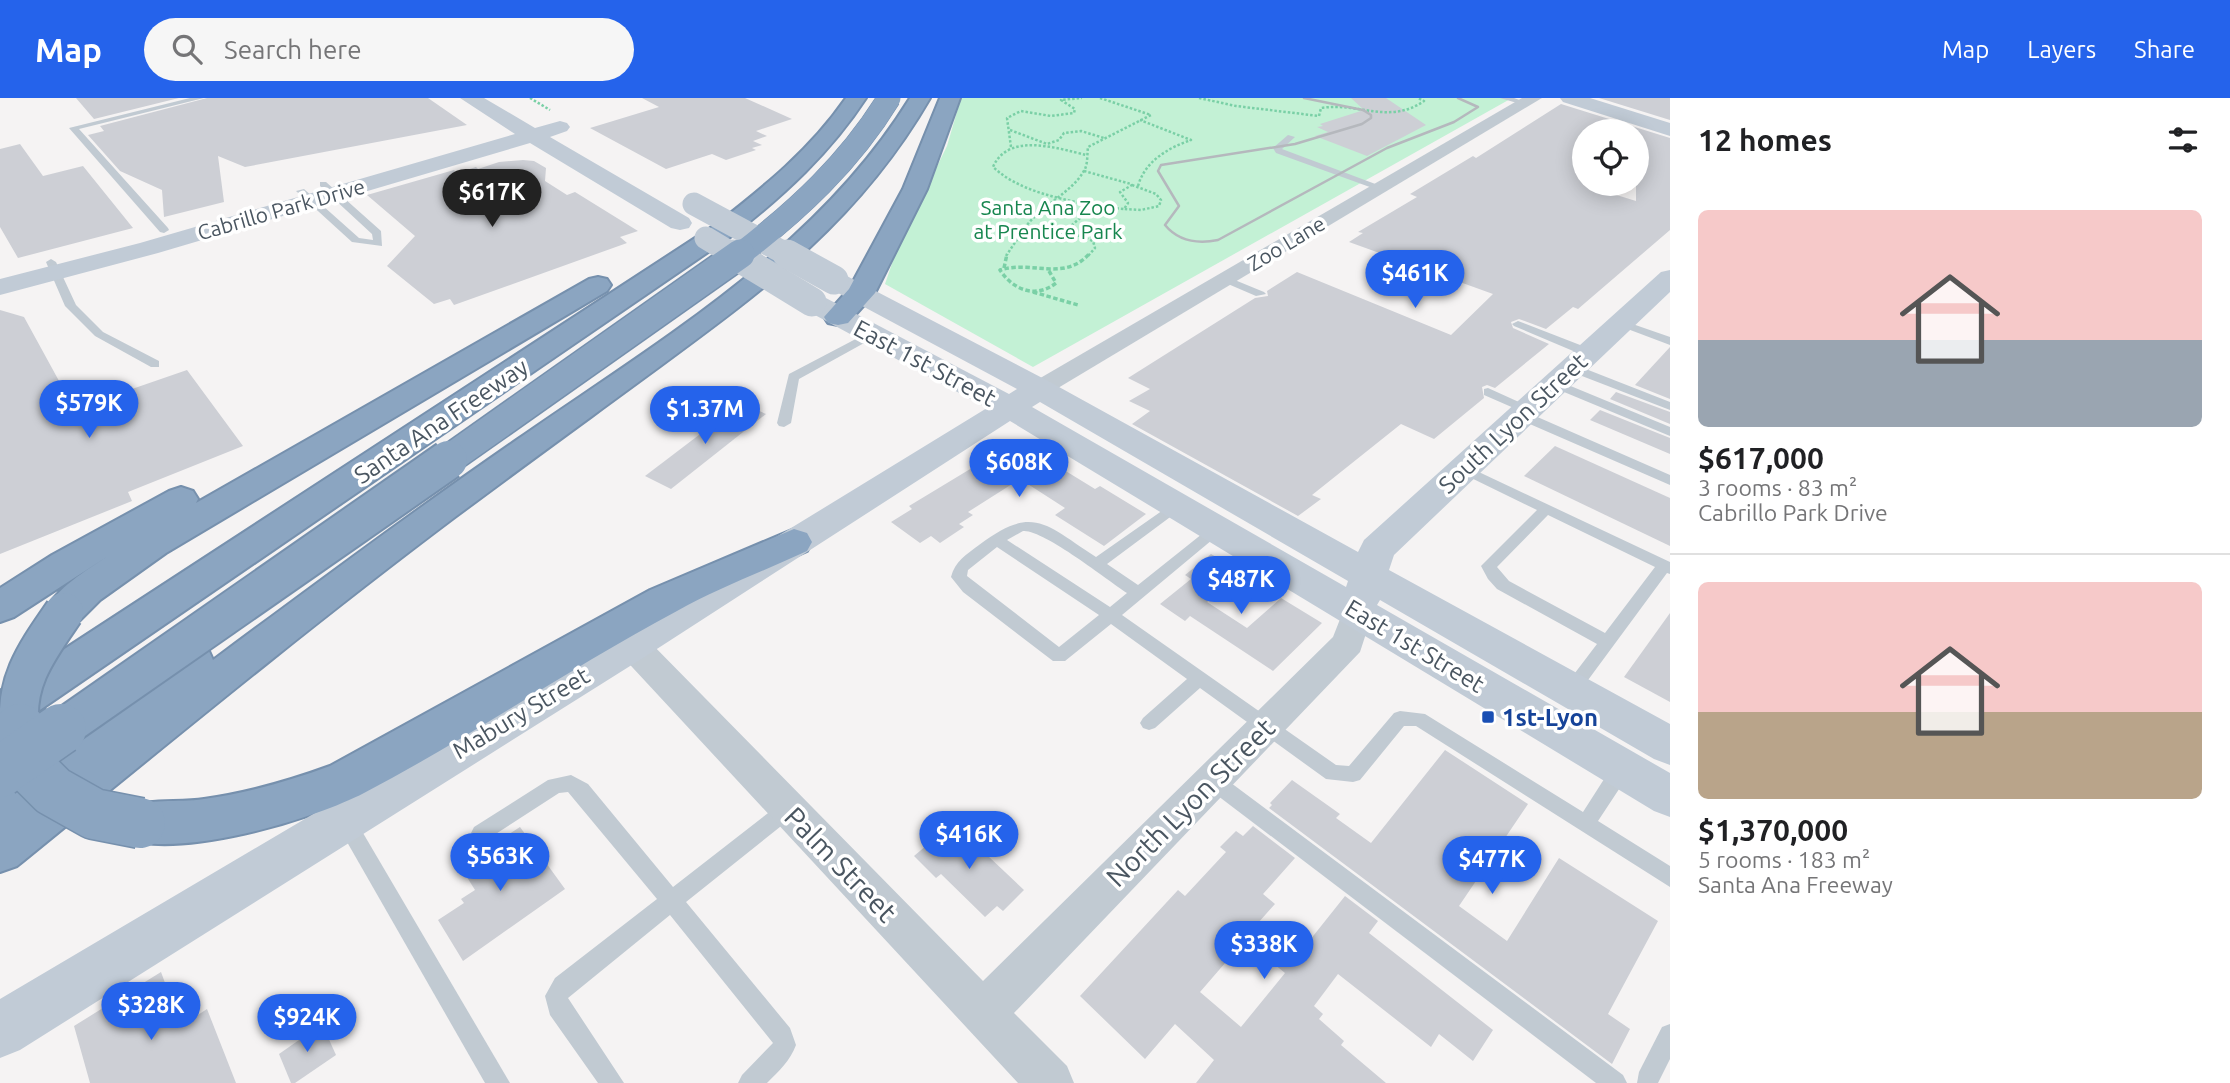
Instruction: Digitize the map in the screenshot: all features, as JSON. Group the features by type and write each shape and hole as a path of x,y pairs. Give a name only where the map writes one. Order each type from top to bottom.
{"highway":[{"name":"Santa Ana Freeway","path":"0,714 724,230 759,203 824,142 856,98"},
{"path":"0,746 222,593 686,282 763,223 819,173 866,118 877,98"},
{"path":"0,772 695,288 776,227 830,175 878,120 889,98"},
{"path":"0,850 442,510 738,296 799,248 855,190 904,127 920,98"},
{"path":"838,317 861,293 915,190 950,98"},
{"path":"794,542 664,600 346,780 299,798 198,821 140,823 94,814 53,791 24,762 18,718 22,682 39,649 64,612 86,590 153,544 613,276 770,165 824,142"},
{"path":"0,607 65,564 161,509 340,418 412,393"},
{"path":"0,804 347,547 442,510"},
{"path":"0,591 65,564"}],"main road":[{"name":"East 1st Street","path":"470,98 540,128 680,204 861,293 1039,389 1363,594 1622,768 1670,797"},
{"name":"East 1st Street","path":"508,98 540,128 584,141"},
{"path":"1570,98 1669,129"},
{"name":"Cabrillo Park Drive","path":"0,276 54,268 540,128"},
{"name":"Cabrillo Park Drive","path":"0,286 164,230 317,192"},
{"name":"East 1st Street","path":"680,204 811,302 1009,407 1217,530 1572,690 1670,746"},
{"name":"South Lyon Street","path":"1363,594 1377,549 1621,323 1668,283"},
{"name":"Mabury Street","path":"0,1030 632,645 1039,389"}],"street":[{"name":"Zoo Lane","path":"1039,389 1381,188 1520,100"},
{"name":"North Lyon Street","path":"983,1013 1348,643 1363,594"},
{"name":"Palm Street","path":"632,645 1050,1083"}],"lane":[{"path":"164,230 74,128 200,98"},
{"path":"1292,137 1277,148 1279,151 1381,188"},
{"path":"317,192 377,233 378,244 356,240 317,192"},
{"path":"54,268 71,306 99,334 155,364"},
{"path":"1225,279 1260,295"},
{"path":"1621,323 1670,341"},
{"path":"1517,324 1573,368 1670,432"},
{"path":"784,423 793,377 871,335"},
{"path":"1573,368 1670,405"},
{"path":"1488,392 1670,480"},
{"path":"1464,469 1667,567 1606,641 1572,690"},
{"path":"1096,564 1176,506"},
{"path":"1546,509 1489,566 1493,575 1503,585 1606,641"},
{"path":"1137,592 1096,564 1027,525 1015,528 961,567 959,577 969,588 1059,656 1217,530"},
{"path":"998,541 1110,615 1334,773 1353,774 1400,718 1419,719 1670,877"},
{"path":"1149,723 1200,678"},
{"path":"1586,824 1622,768"},
{"path":"1212,780 1615,1083"},
{"path":"481,833 555,786 571,783 581,790 782,1036 785,1045 778,1056 750,1083"},
{"path":"612,1083 558,1007 556,996 563,986 674,901 788,808"},
{"path":"345,820 498,1083"},
{"path":"1647,1080 1670,1035"}],"path":[{"path":"1011,146 1007,118 1018,110 1027,109 1045,115 1074,113 1075,109 1061,100 1082,98"},
{"path":"1078,305 1014,288 1000,270 1004,268 1006,256 1027,223 1084,171 1088,161 1088,147 1151,115 1100,98"},
{"path":"1199,98 1236,106 1320,116 1321,108 1345,103 1387,113 1412,109 1424,101 1418,98"},
{"path":"1138,186 1139,179 1154,159 1191,140 1140,120"},
{"path":"1010,130 1043,144 1055,143 1062,139 1064,133 1072,131 1104,138"},
{"path":"1084,171 1138,186 1156,194 1161,200 1158,206 1141,210 1094,206 1056,197 1000,175 993,167 995,158 1011,146 1034,146 1086,155"},
{"path":"1124,209 1128,202 1119,192 1132,185"},
{"path":"1023,232 1049,239 1059,238 1069,232 1094,206"},
{"path":"1004,268 1022,265 1063,271 1078,267 1095,248 1093,241 1069,232"},
{"path":"1028,291 1051,288 1056,283 1049,271"}],"green space":[{"name":"Santa Ana Zoo at Prentice Park","path":"961,98 1512,98 1033,367 885,284 898,246 947,146"}],"building":[{"path":"76,98 179,98 94,119"},
{"path":"207,98 428,98 467,125 245,167 218,156 224,202 164,217 162,190 120,171 88,135 104,131 100,126"},
{"path":"642,98 745,98 792,119 756,131 767,136 753,141 762,145 752,148 756,150 726,160 712,154 666,169 590,128 659,107"},
{"path":"1351,98 1386,98 1426,125 1367,156 1315,136 1328,132 1317,127 1323,126 1320,124 1364,110"},
{"path":"1599,98 1670,98 1670,120"},
{"path":"1561,104 1609,119 1572,119 1572,196 1620,196 1636,201 1636,196 1649,196 1649,131 1670,138 1670,230 1578,309 1573,307 1546,329 1519,319 1511,322 1513,328 1549,344 1495,388 1487,385 1482,387 1484,398 1434,439 1401,424 1312,495 1321,499 1298,516 1132,424 1150,411 1129,401 1150,389 1128,378 1255,298 1268,296 1267,291 1297,272 1451,335 1493,294 1349,242 1363,233 1358,232 1417,197 1410,194 1473,156 1476,158"},
{"path":"20,144 43,176 83,166 133,228 18,258 0,227 0,149"},
{"path":"534,161 546,168 545,181 567,195 575,192 638,231 620,237 627,243 454,305 450,299 434,304 387,266 415,236 367,195 454,170 457,173 499,162"},
{"path":"0,310 24,317 70,401 120,387 132,389 187,370 243,446 128,492 132,501 0,554"},
{"path":"1670,347 1670,399 1635,385"},
{"path":"1616,392 1670,412 1670,424 1610,399"},
{"path":"741,403 766,414 671,489 645,476"},
{"path":"1600,410 1670,438 1670,454 1590,420"},
{"path":"1025,446 1095,489 1100,486 1146,514 1104,546 1055,515 1065,508 1020,479 968,512 973,515 959,524 964,527 940,543 931,536 920,543 891,522 912,509 909,506 1000,451 1008,456"},
{"path":"1555,446 1670,498 1670,546 1524,476"},
{"path":"1211,554 1238,570 1233,574 1237,577 1207,602 1247,628 1281,598 1322,623 1273,671 1190,616 1185,621 1160,604 1191,579 1185,575"},
{"path":"1670,613 1670,702 1624,677"},
{"path":"1445,750 1528,804 1459,906 1507,941 1559,858 1658,921 1608,1014 1630,1029 1612,1064 1269,808 1272,805 1270,803 1292,780 1340,814 1336,818 1371,843"},
{"path":"953,823 1024,890 1003,911 997,906 985,917 941,874 936,878 914,856"},
{"path":"1253,826 1295,858 1263,894 1275,904 1258,923 1298,955 1345,896 1378,921 1369,933 1493,1030 1473,1061 1439,1034 1431,1047 1338,974 1314,1006 1323,1014 1319,1019 1344,1041 1341,1045 1386,1083 1196,1083 1214,1060 1175,1024 1145,1059 1080,996 1178,890 1185,896 1226,852 1220,847 1236,831 1243,836","holes":["1245,940 1285,973 1241,1027 1200,992"]},
{"path":"520,827 565,889 463,961 438,920 464,903 461,899 475,890 460,866"},
{"path":"161,972 181,1026 207,1009 236,1083 90,1083 74,1026"},
{"path":"322,1024 336,1055 295,1083 291,1083 279,1054"}],"railway":[{"path":"1304,98 1363,110 1371,115 1371,118 1362,124 1295,144 1161,165 1158,171 1179,206 1165,225 1170,231 1189,240 1218,240 1387,148 1454,122 1478,107 1458,98"}],"place":[{"name":"1st-Lyon","path":"1488,717"}]}
